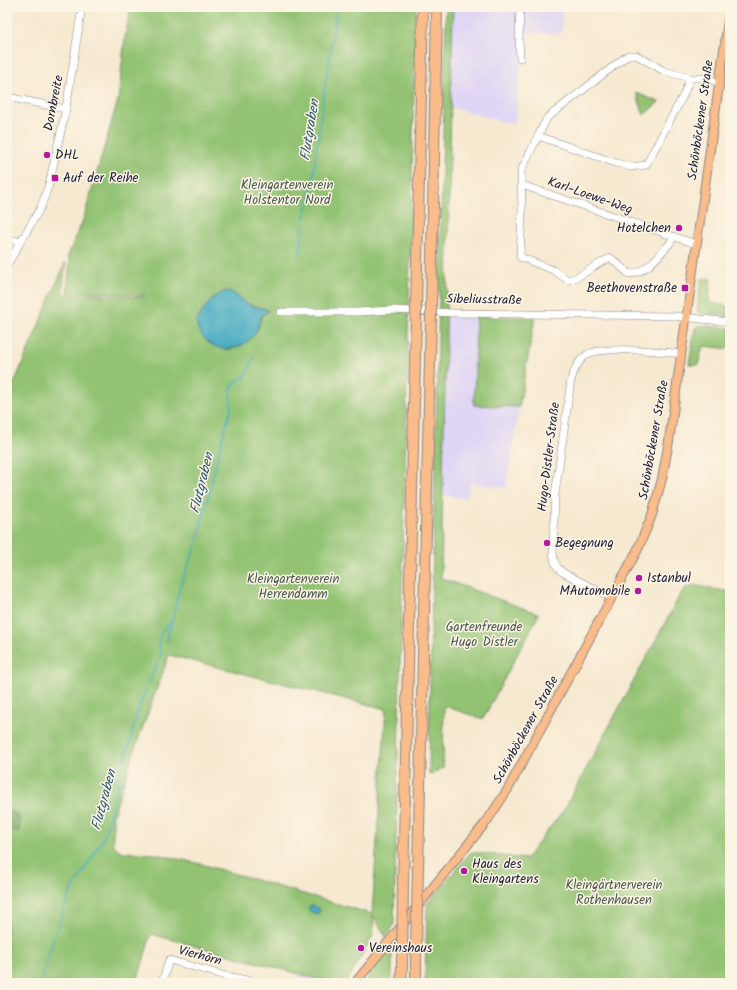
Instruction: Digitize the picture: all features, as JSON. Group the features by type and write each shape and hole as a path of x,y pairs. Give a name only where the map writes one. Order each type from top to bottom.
{"highway":[{"path":"401,983 423,7"},
{"path":"416,983 437,7"}],"main road":[{"name":"Schönböckener Straße","path":"355,983 487,822 508,789 638,549 652,515 666,454 687,318 719,82 728,36 730,7"}],"street":[{"name":"Dornbreite","path":"7,265 41,207 49,184 66,109 82,7"},
{"path":"520,7 520,58"},
{"path":"673,237 671,242 643,270 636,274 629,274 611,258 604,260 574,279 568,280 553,270 520,257 521,171 547,118 628,55 636,55 664,71 690,78 701,78 719,82"},
{"path":"538,136 616,163 631,167 646,165 683,96 690,78"},
{"path":"7,97 66,109"},
{"name":"Karl-Loewe-Weg","path":"522,185 696,244"},
{"path":"7,238 20,242"},
{"name":"Sibeliusstraße","path":"281,312 358,312 392,310 454,313 673,316 687,318"},
{"path":"687,318 730,322"},
{"name":"Hugo-Distler-Straße","path":"612,598 562,572 557,568 554,561 553,552 556,488 571,380 574,371 582,360 588,354 599,351 635,350 681,354"},
{"name":"Vierhörn","path":"162,983 169,960 225,979 262,983"}],"shaded area":[{"path":"453,7 563,7 561,34 524,32 515,125 450,107"},
{"path":"447,316 476,317 474,404 519,407 506,488 470,483 467,498 443,495"},
{"path":"300,974 333,983 297,983"}],"green space":[{"path":"131,7 416,7 394,925 386,937 373,915 374,926 372,937 346,983 333,983 151,934 137,983 7,983 7,828 18,832 17,815 7,810 7,407 10,393 65,263 62,294 144,297 144,295 67,292 70,259 67,258 83,220 118,100 125,36","holes":["226,291 233,293 248,304 269,311 262,315 258,328 252,337 237,348 231,349 219,348 211,344 198,329 198,320 211,300","169,655 386,709 372,914 201,864 155,854 122,852 113,845 113,815 134,751"]},
{"name":"Gartenfreunde Hugo Distler","path":"446,7 453,7 441,578 539,614 483,719 444,706 443,768 429,775 430,677"},
{"path":"636,93 659,102 644,115"},
{"path":"711,278 709,302 730,307 730,316 699,313 697,310 701,279"},
{"path":"476,317 535,317 519,407 474,405"},
{"path":"699,325 730,328 730,349 703,346 698,365 689,364 695,328"},
{"name":"Kleingärtnerverein Rothenhausen","path":"692,585 730,592 730,983 425,983 427,903 471,852 526,859 565,808 680,595 684,589"},
{"path":"7,810 17,815 20,823 18,832 7,828"},
{"path":"392,949 392,983 368,983 368,976"}],"water":[{"path":"226,291 233,293 248,304 269,311 262,315 257,330 252,337 244,344 227,349 212,345 205,339 196,322 212,299"},
{"path":"311,905 320,909 318,914 309,911 308,909"}],"waterway":[{"name":"Flutgraben","path":"299,254 304,220 312,188 319,139 319,128 337,7"},
{"name":"Flutgraben","path":"167,641 180,586 197,542 231,409 230,391 237,381 246,376 254,357"},
{"name":"Flutgraben","path":"40,983 54,936 69,895 104,837 140,704 161,654 158,641 163,630 173,619"},
{"path":"7,825 13,828"}],"place":[{"name":"DHL","path":"47,155"},
{"name":"Auf der Reihe","path":"55,178"},
{"name":"Hotelchen","path":"679,228"},
{"name":"Beethovenstraße","path":"685,288"},
{"name":"Begegnung","path":"547,543"},
{"name":"Istanbul","path":"639,578"},
{"name":"MAutomobile","path":"638,591"},
{"name":"Haus des Kleingartens","path":"464,871"},
{"name":"Vereinshaus","path":"361,948"}],"park label":[{"name":"Kleingartenverein Holstentor Nord","path":"287,192"},
{"name":"Kleingartenverein Herrendamm","path":"293,586"}]}
